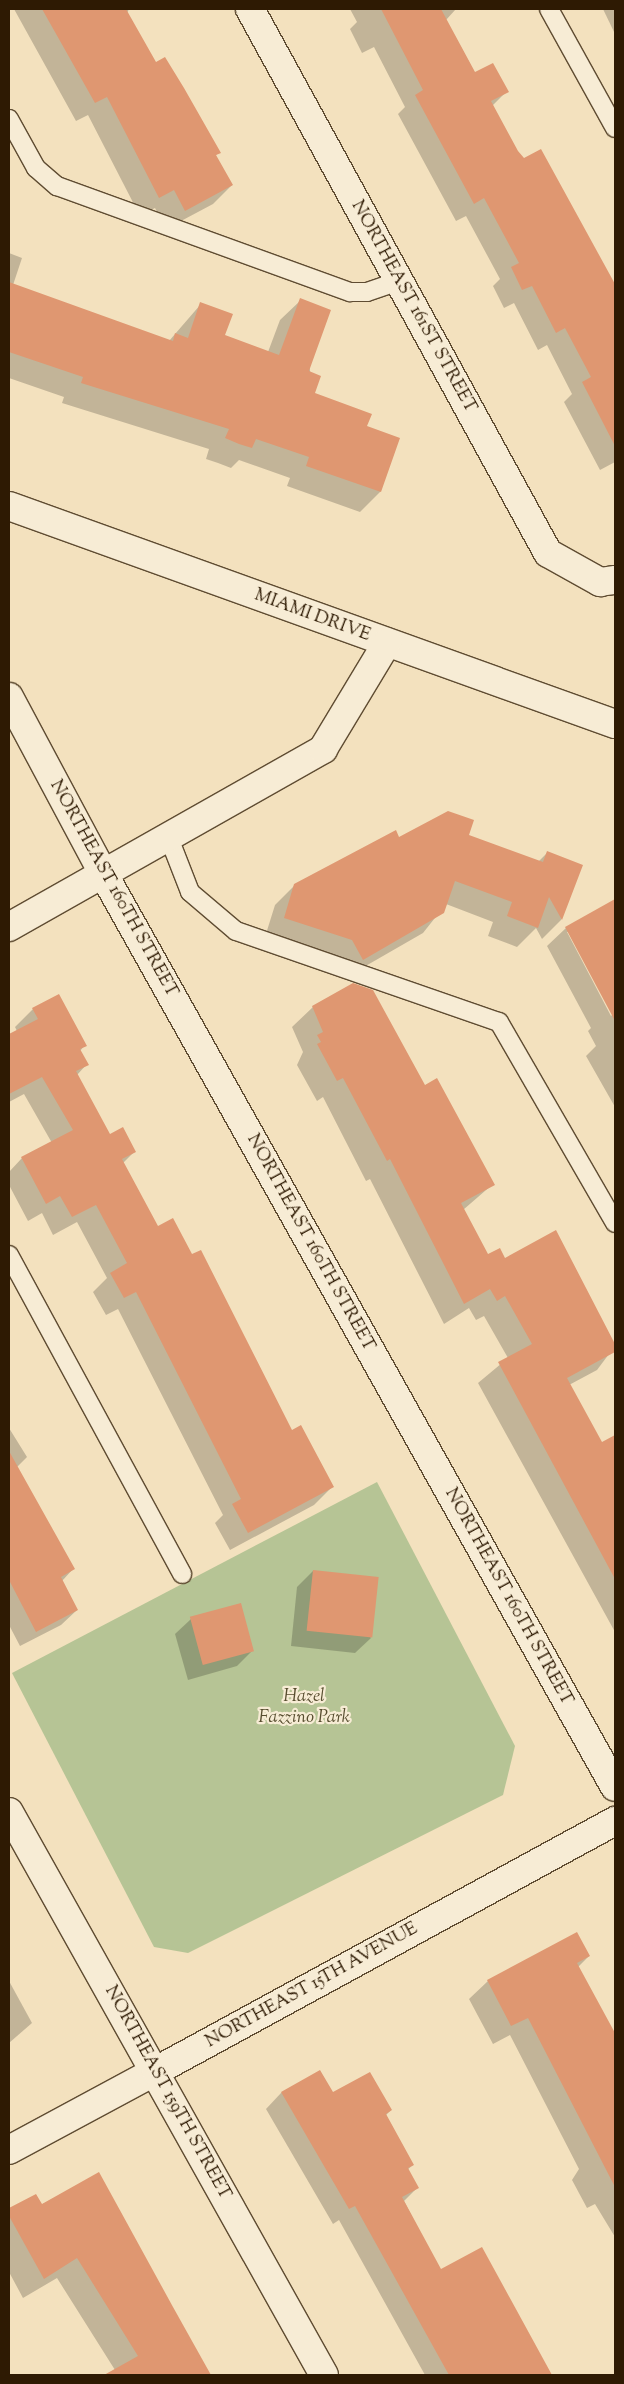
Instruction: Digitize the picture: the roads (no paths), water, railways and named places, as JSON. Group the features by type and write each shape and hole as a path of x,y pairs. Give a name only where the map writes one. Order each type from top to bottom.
{"street":[{"name":"NORTHEAST 161ST STREET","path":"250,9 548,553 608,581"},
{"name":"MIAMI DRIVE","path":"9,506 615,724"},
{"path":"9,927 104,875 322,749 386,643"},
{"name":"NORTHEAST 160TH STREET","path":"9,697 104,875 615,1787"},
{"name":"NORTHEAST 159TH STREET","path":"9,1812 156,2071 324,2375"},
{"name":"NORTHEAST 15TH AVENUE","path":"9,2150 615,1821"}],"lane":[{"path":"549,9 615,128"},
{"path":"9,119 36,168 58,186 350,292 367,292 399,281"},
{"path":"169,838 190,892 236,931 499,1022 615,1223"},
{"path":"9,1255 182,1574"}],"park label":[{"name":"Hazel Fazzino Park","path":"304,1708"}]}
